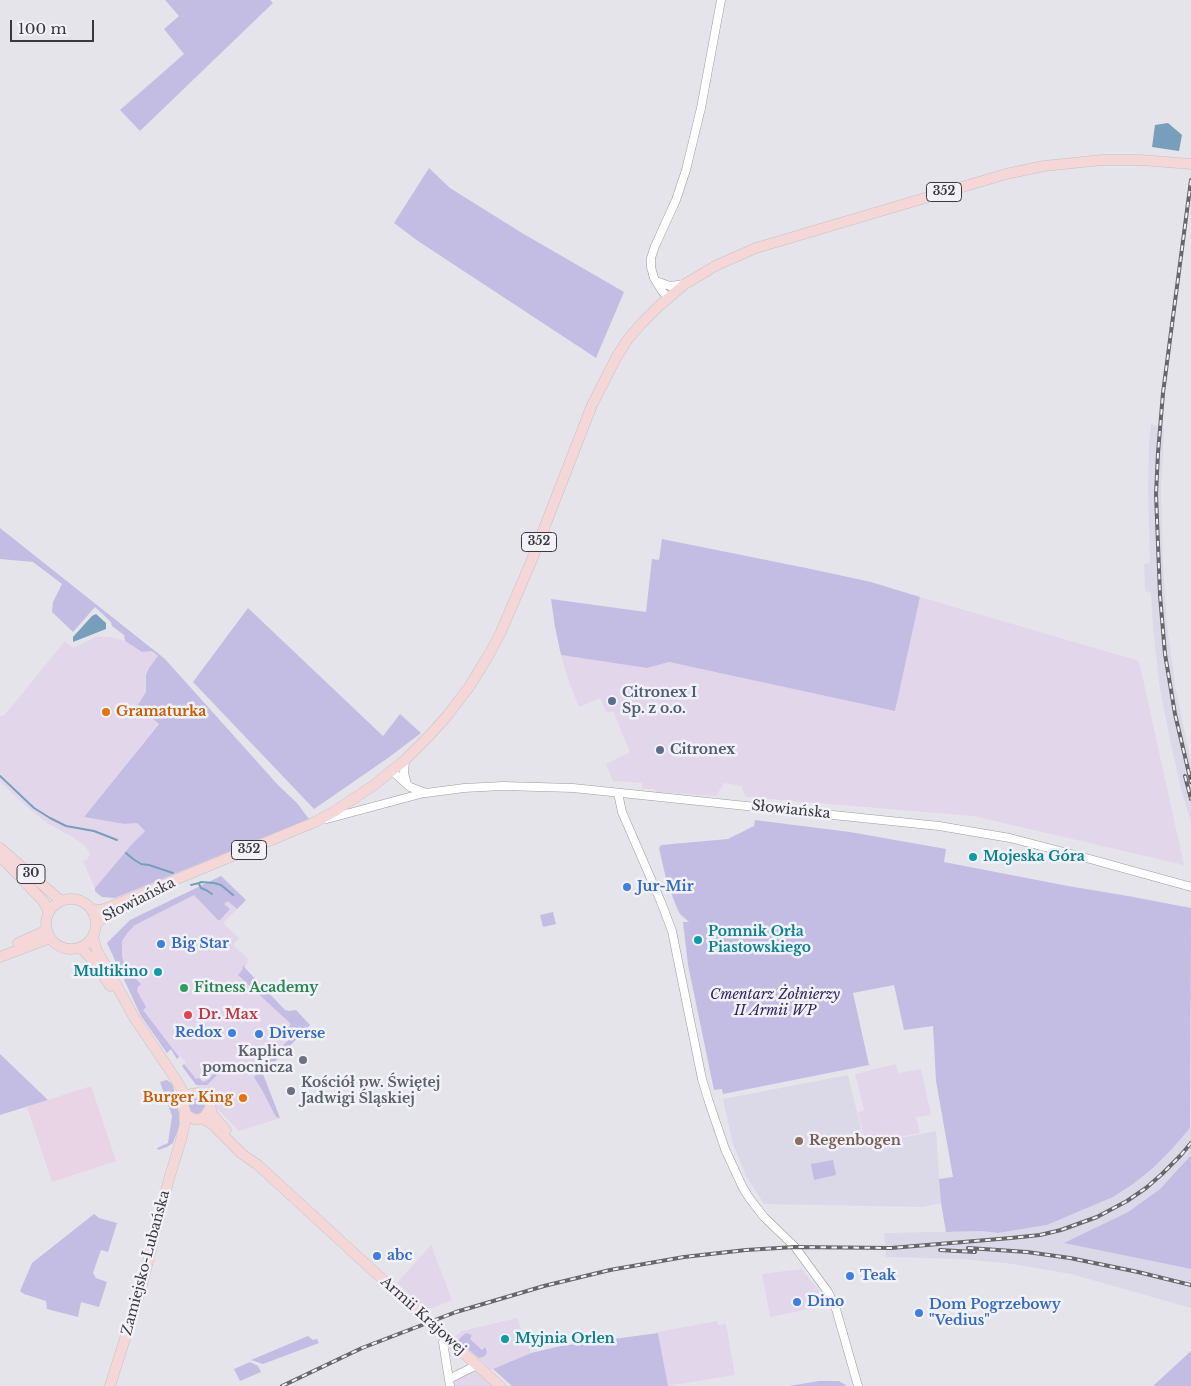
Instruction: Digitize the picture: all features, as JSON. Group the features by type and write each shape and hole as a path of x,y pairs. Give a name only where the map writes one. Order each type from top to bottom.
{"main road":[{"name":"352","path":"315,822 355,798 405,760 428,737 469,687 487,658 512,608 592,404 610,369 622,348 650,314 685,284 717,265 756,248 1006,174 1064,163 1102,160 1191,164"},
{"name":"Słowiańska","path":"92,909 101,910 107,908 315,822"},
{"name":"30","path":"0,848 61,901"},
{"name":"30","path":"0,856 43,901 49,912"},
{"name":"Słowiańska","path":"97,922 182,878"},
{"path":"77,899 86,903 92,909 97,922 96,930 86,945 79,948 65,949 57,945 48,934 46,921 49,912 61,901 77,899"},
{"path":"0,952 48,934"},
{"path":"0,957 48,934"},
{"path":"93,937 98,951 135,1019"},
{"path":"79,948 93,961 175,1078 183,1092 185,1112 190,1117 200,1119 210,1108 206,1097 200,1093 189,1095 185,1101"},
{"path":"175,1078 194,1093"},
{"name":"Armii Krajowej","path":"210,1108 212,1114 258,1165"},
{"name":"Zamiejsko-Lubańska","path":"110,1386 136,1308 169,1179 181,1140 185,1123 185,1112"},
{"name":"Armii Krajowej","path":"200,1119 212,1124 242,1154 258,1165 500,1386"},
{"name":"Zamiejsko-Lubańska","path":"181,1140 194,1123 200,1119"}],"street":[{"path":"668,298 656,281 651,267 652,252 676,200 686,170 701,108 721,0"},
{"path":"656,281 670,286 685,284"},
{"path":"405,760 404,773 408,785"},
{"path":"392,771 415,790 426,793"},
{"name":"Słowiańska","path":"315,822 426,793 484,786 573,788 939,826 1010,838 1191,887"},
{"path":"618,793 622,812 672,931 702,1079 725,1149 750,1199 764,1217 795,1247 828,1292 836,1309 858,1386"},
{"path":"446,1337 443,1342 450,1383 477,1365"}],"shaded area":[{"path":"1151,424 1164,429 1161,489 1167,624 1175,686 1191,763 1191,822 1182,793 1160,689 1151,593 1145,591 1144,564 1150,563 1148,491"},
{"name":"Citronex","path":"920,597 1139,661 1184,865 973,816 746,797 741,786 724,783 716,796 658,792 653,789 642,789 642,783 613,781 606,764 630,752 613,711 607,713 600,698 579,707 561,655 647,668 669,662 895,711"},
{"path":"96,637 111,637 125,641 142,652 152,651 158,656 146,675 146,692 159,723 84,817 124,824 137,823 145,831 95,888 83,861 88,859 90,853 85,846 47,823 0,782 0,716 3,716 12,706 65,641 73,648"},
{"path":"221,876 246,900 223,923 239,938 233,945 248,959 244,967 285,1010 296,1010 310,1025 263,1074 280,1118 239,1131 189,1076 182,1066 186,1063 181,1056 177,1059 170,1049 167,1053 141,1016 107,943 130,920"},
{"path":"896,1064 898,1073 921,1069 931,1115 916,1117 920,1133 866,1143 858,1113 864,1110 855,1074"},
{"name":"Regenbogen","path":"848,1075 865,1145 936,1131 941,1203 923,1207 764,1204 746,1176 733,1144 723,1099"},
{"path":"91,1086 116,1161 52,1182 27,1107"},
{"path":"1191,1127 1191,1155 1160,1189 1128,1212 1065,1243 1191,1269 1191,1308 1071,1274 1012,1264 962,1259 886,1257 884,1233 981,1231 998,1233 1047,1225 1113,1197 1172,1149"},
{"path":"431,1245 452,1300 427,1310 397,1283"},
{"path":"802,1269 817,1288 825,1306 770,1317 762,1274"},
{"path":"517,1318 531,1353 491,1370 454,1337 462,1331"},
{"path":"717,1321 718,1325 726,1324 735,1375 668,1386 658,1332"},
{"path":"476,1371 496,1386 453,1386 455,1379"}],"green space":[{"path":"165,0 270,0 273,3 140,131 120,110 184,54 164,29 179,16"},
{"path":"429,168 450,188 522,233 624,292 596,358 418,241 394,223"},
{"path":"0,528 165,659 278,785 297,803 309,819 115,898 102,897 98,894 95,888 145,831 137,823 124,824 84,817 159,724 138,705 146,692 146,675 158,656 152,651 142,652 125,641 124,635 112,626 111,622 95,607 73,632 52,612 53,602 62,584 33,562 0,559"},
{"path":"662,539 871,582 920,597 895,711 669,662 647,668 561,655 551,599 646,612 652,559 659,560"},
{"path":"248,608 383,736 400,714 421,733 314,809 193,682"},
{"name":"Cmentarz Żołnierzy II Armii WP","path":"755,820 850,832 946,849 944,862 1191,908 1190,1128 1153,1168 1113,1197 1047,1225 998,1233 981,1231 946,1232 939,1179 953,1177 936,1081 933,1026 904,1030 894,985 853,993 869,1065 723,1094 722,1089 714,1090 688,965 683,922 689,922 680,914 677,908 667,883 659,848 661,845 728,839 754,826"},
{"path":"221,876 246,900 237,909 228,901 224,904 230,909 218,920 194,895 135,925 122,941 124,964 141,984 137,991 146,1007 143,1010 179,1057 177,1059 171,1049 167,1053 141,1016 107,943 130,920"},
{"path":"553,912 556,924 543,927 540,915"},
{"path":"245,964 244,967 285,1010 296,1010 310,1025 263,1074 280,1118 276,1117 254,1077 294,1034 291,1031 288,1034 285,1031 291,1024 238,975"},
{"path":"0,1054 48,1100 0,1115"},
{"path":"184,1064 196,1079 199,1078 203,1082 208,1080 222,1065 223,1069 207,1085 196,1085 182,1066"},
{"path":"167,1080 173,1086 179,1114 179,1127 173,1143 158,1150 157,1148 168,1143 172,1116 160,1082"},
{"path":"194,1098 200,1098 205,1103 203,1112 194,1114 189,1109 189,1103"},
{"path":"1191,1155 1191,1269 1064,1243 1128,1212 1160,1189"},
{"path":"833,1160 836,1175 814,1180 811,1164"},
{"path":"94,1214 99,1218 117,1223 108,1252 101,1250 93,1273 96,1278 107,1282 99,1307 81,1302 78,1317 47,1309 46,1301 20,1291 32,1263"},
{"path":"466,1333 472,1335 470,1339 482,1350 485,1347 487,1352 485,1356 479,1358 458,1341"},
{"path":"658,1333 668,1386 512,1386 493,1369 531,1353 561,1346"},
{"path":"308,1336 313,1340 317,1339 319,1343 263,1364 251,1360"},
{"path":"1191,1351 1191,1386 1153,1386"},
{"path":"250,1362 258,1366 261,1372 240,1381 234,1369"},
{"path":"819,1381 839,1381 847,1386 789,1386"}],"water":[{"path":"1168,123 1182,135 1179,151 1152,147 1155,125"},
{"path":"96,614 106,623 106,629 73,642 73,637"}],"waterway":[{"path":"0,776 34,808 50,818 66,826 94,831 117,840"},
{"path":"126,853 141,864 173,873"},
{"path":"191,885 201,882 214,883 221,885 233,895"},
{"path":"199,884 201,888 212,894"}],"railway":[{"path":"1191,180 1163,393 1156,494 1160,595 1165,654 1175,714 1191,782"},
{"path":"1185,776 1191,799"},
{"path":"282,1386 362,1348 456,1312 544,1286 610,1270 684,1257 746,1250 795,1247 891,1248 1040,1235 1061,1230 1097,1217 1127,1201 1162,1174 1191,1143"},
{"path":"968,1248 1027,1252 1070,1258 1191,1285"},
{"path":"940,1250 975,1252"}],"place":[{"name":"Citronex I Sp. z o.o.","path":"612,701"},
{"name":"Gramaturka","path":"106,712"},
{"name":"Citronex","path":"660,750"},
{"name":"Mojeska Góra","path":"973,857"},
{"name":"Jur-Mir","path":"627,887"},
{"name":"Pomnik Orła Piastowskiego","path":"698,940"},
{"name":"Big Star","path":"161,944"},
{"name":"Multikino","path":"158,972"},
{"name":"Fitness Academy","path":"184,988"},
{"name":"Dr. Max","path":"188,1015"},
{"name":"Redox","path":"232,1033"},
{"name":"Diverse","path":"259,1034"},
{"name":"Kaplica pomocnicza","path":"303,1060"},
{"name":"Kościół pw. Świętej Jadwigi Śląskiej","path":"291,1091"},
{"name":"Burger King","path":"243,1098"},
{"name":"Regenbogen","path":"799,1141"},
{"name":"abc","path":"377,1256"},
{"name":"Teak","path":"850,1276"},
{"name":"Dino","path":"797,1302"},
{"name":"Dom Pogrzebowy \"Vedius\"","path":"919,1313"},
{"name":"Myjnia Orlen","path":"505,1339"}]}
